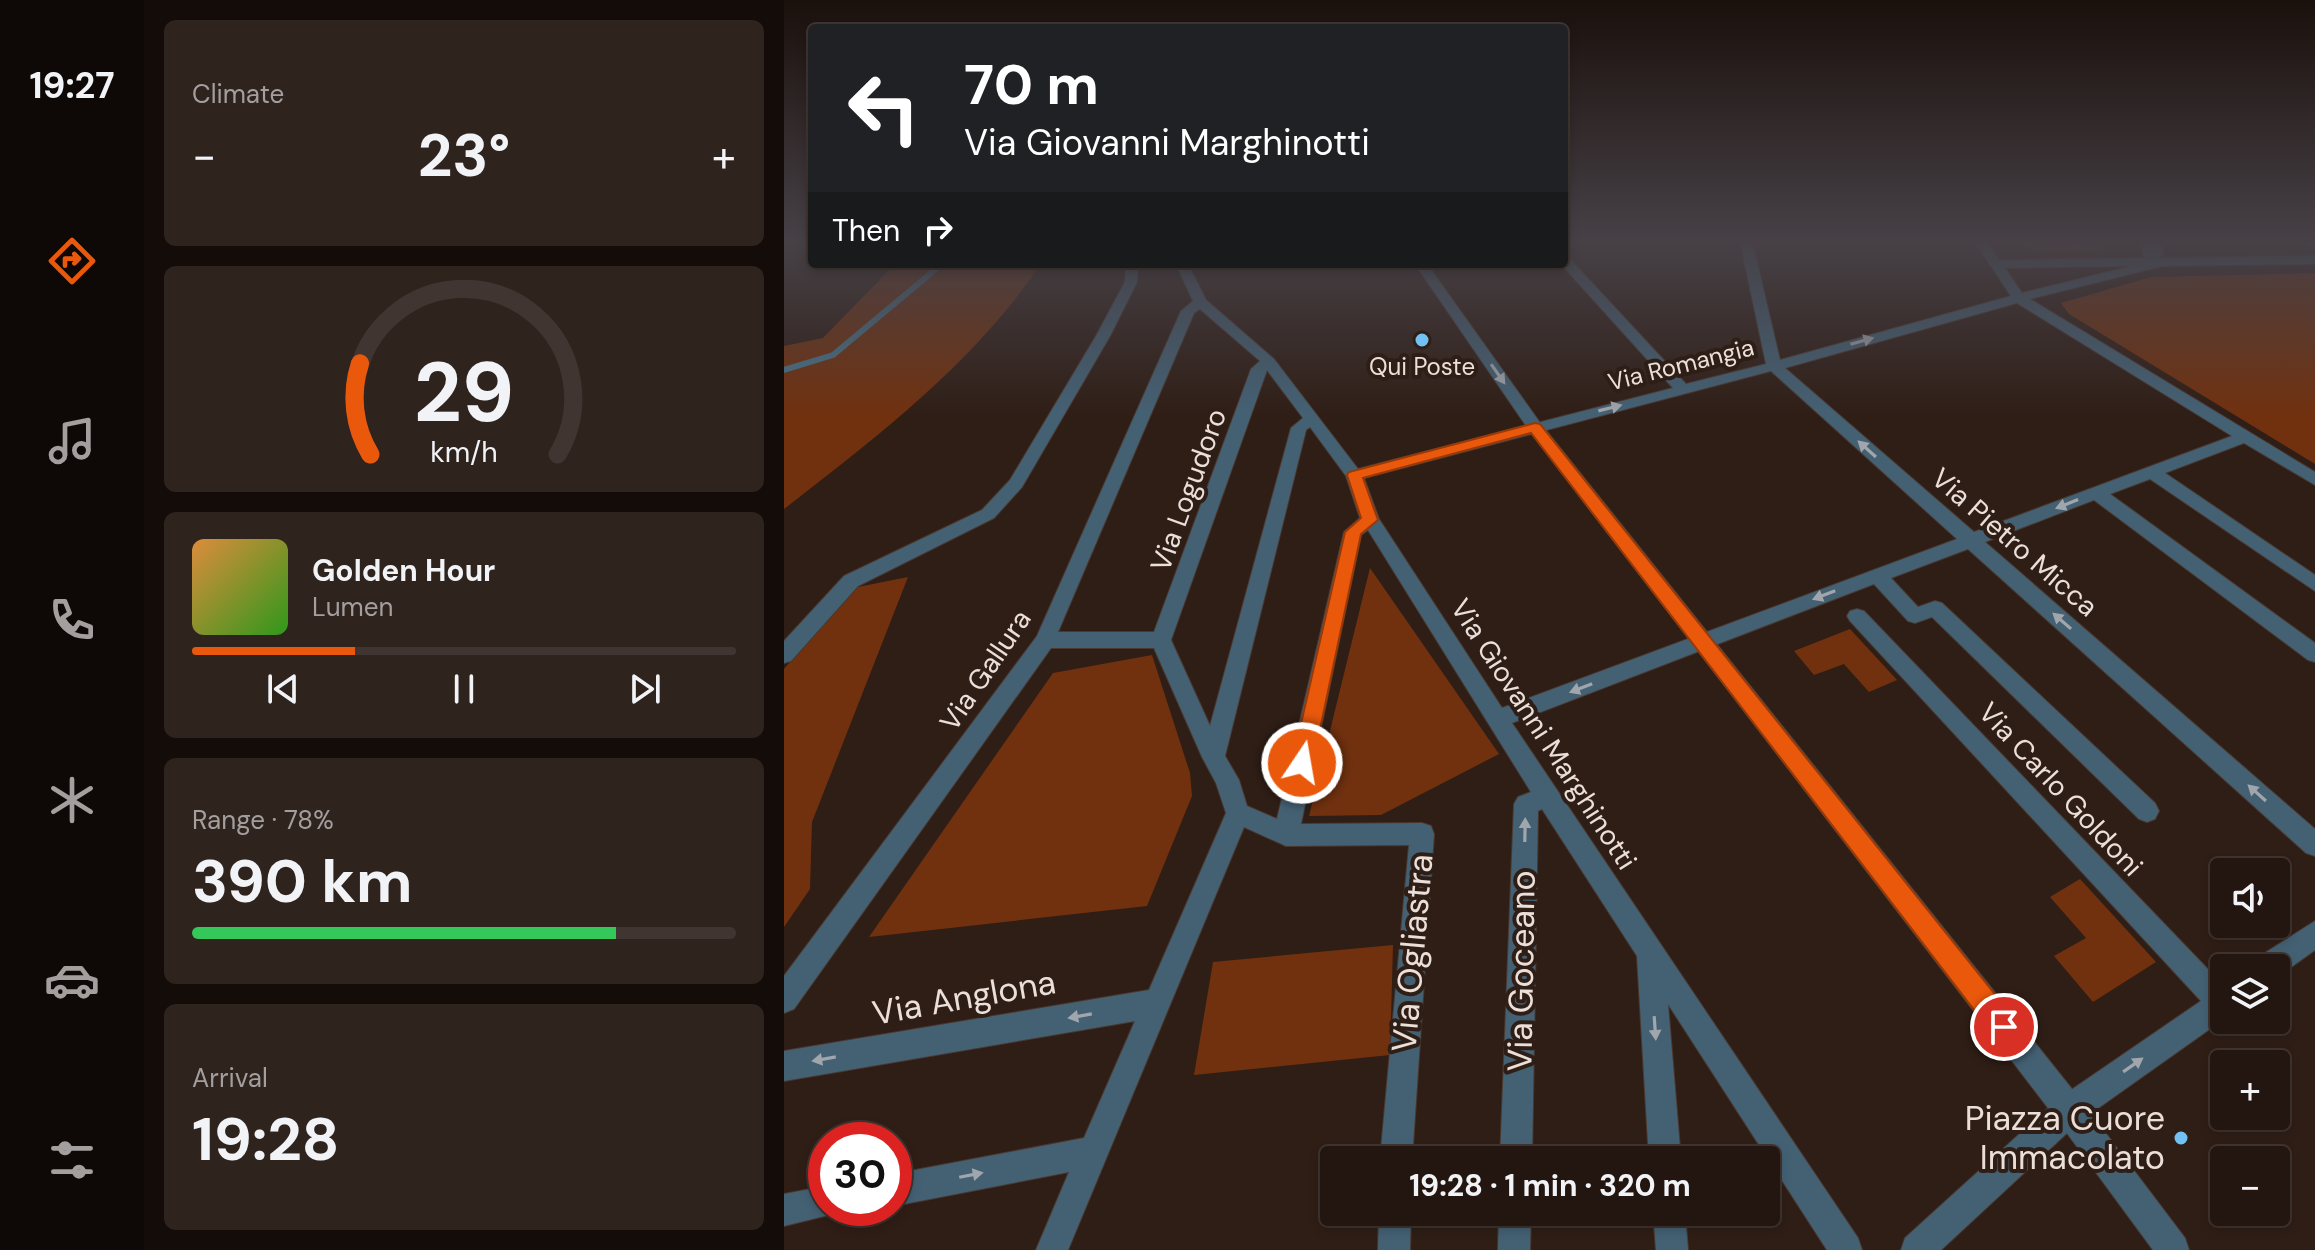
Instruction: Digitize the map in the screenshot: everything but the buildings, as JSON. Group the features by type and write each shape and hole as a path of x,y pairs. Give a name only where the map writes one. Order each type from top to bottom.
{"street":[{"path":"784,655 851,581 988,514 1016,483 1122,299"},
{"path":"1446,299 1535,427 2069,1110 2173,1250"},
{"path":"1600,299 1682,389"},
{"path":"1759,299 1774,366"},
{"name":"Via Romangia","path":"1354,475 1774,366 2014,299"},
{"path":"2021,299 2315,480"},
{"name":"Via Giovanni Marghinotti","path":"1200,302 1269,362 1354,475 1370,520 1547,797 1846,1250"},
{"name":"Via Gallura","path":"784,999 1045,640 1188,311 1200,302"},
{"name":"Via Logudoro","path":"1161,640 1258,369 1269,362"},
{"name":"Via Pietro Micca","path":"1774,366 2315,845"},
{"path":"1213,757 1299,428 1311,419"},
{"path":"1498,719 2245,437"},
{"path":"2151,472 2315,584"},
{"path":"2096,493 2315,654"},
{"path":"1286,835 1353,532 1370,520"},
{"name":"Via Carlo Goldoni","path":"1877,575 1915,616 1935,608 2147,811"},
{"name":"Via Carlo Goldoni","path":"1857,616 2210,989"},
{"path":"1045,640 1161,640 1213,757 1227,780 1238,813 1052,1250"},
{"name":"Via Goceano","path":"1516,1146 1526,804 1547,797"},
{"name":"Via Ogliastra","path":"1238,813 1286,835 1422,834 1397,1146"},
{"path":"2287,954 2315,934"},
{"path":"1650,950 1664,1146"},
{"name":"Via Anglona","path":"784,1066 1157,1003"},
{"path":"1917,1250 2069,1110 2210,1012"},
{"path":"912,1187 1094,1152"},
{"path":"784,1210 808,1205"},
{"path":"1394,1250 1395,1226"},
{"path":"1514,1250 1515,1226"},
{"path":"1670,1226 1672,1250"}],"shaded area":[{"path":"861,299 1015,299 951,370 886,428 784,509 784,346 823,338"},
{"path":"2074,299 2315,299 2315,464 2069,314 2061,303"},
{"path":"1370,568 1499,754 1381,815 1309,816"},
{"path":"908,577 812,822 810,889 784,927 784,669 853,588"},
{"path":"1850,629 1897,680 1869,692 1844,664 1814,675 1794,651"},
{"path":"1152,655 1190,773 1192,796 1147,906 869,937 1053,673"},
{"path":"2080,879 2156,962 2093,1002 2054,956 2086,938 2050,897"},
{"path":"1393,945 1390,1055 1194,1075 1213,962"}],"waterway":[{"path":"784,370 833,355 900,299"}],"place":[{"name":"Qui Poste","path":"1422,340"},
{"name":"Piazza Cuore Immacolato","path":"2181,1138"}],"route":[{"path":"1302,763 1353,532 1370,520 1354,475 1535,427 2004,1027"}]}
